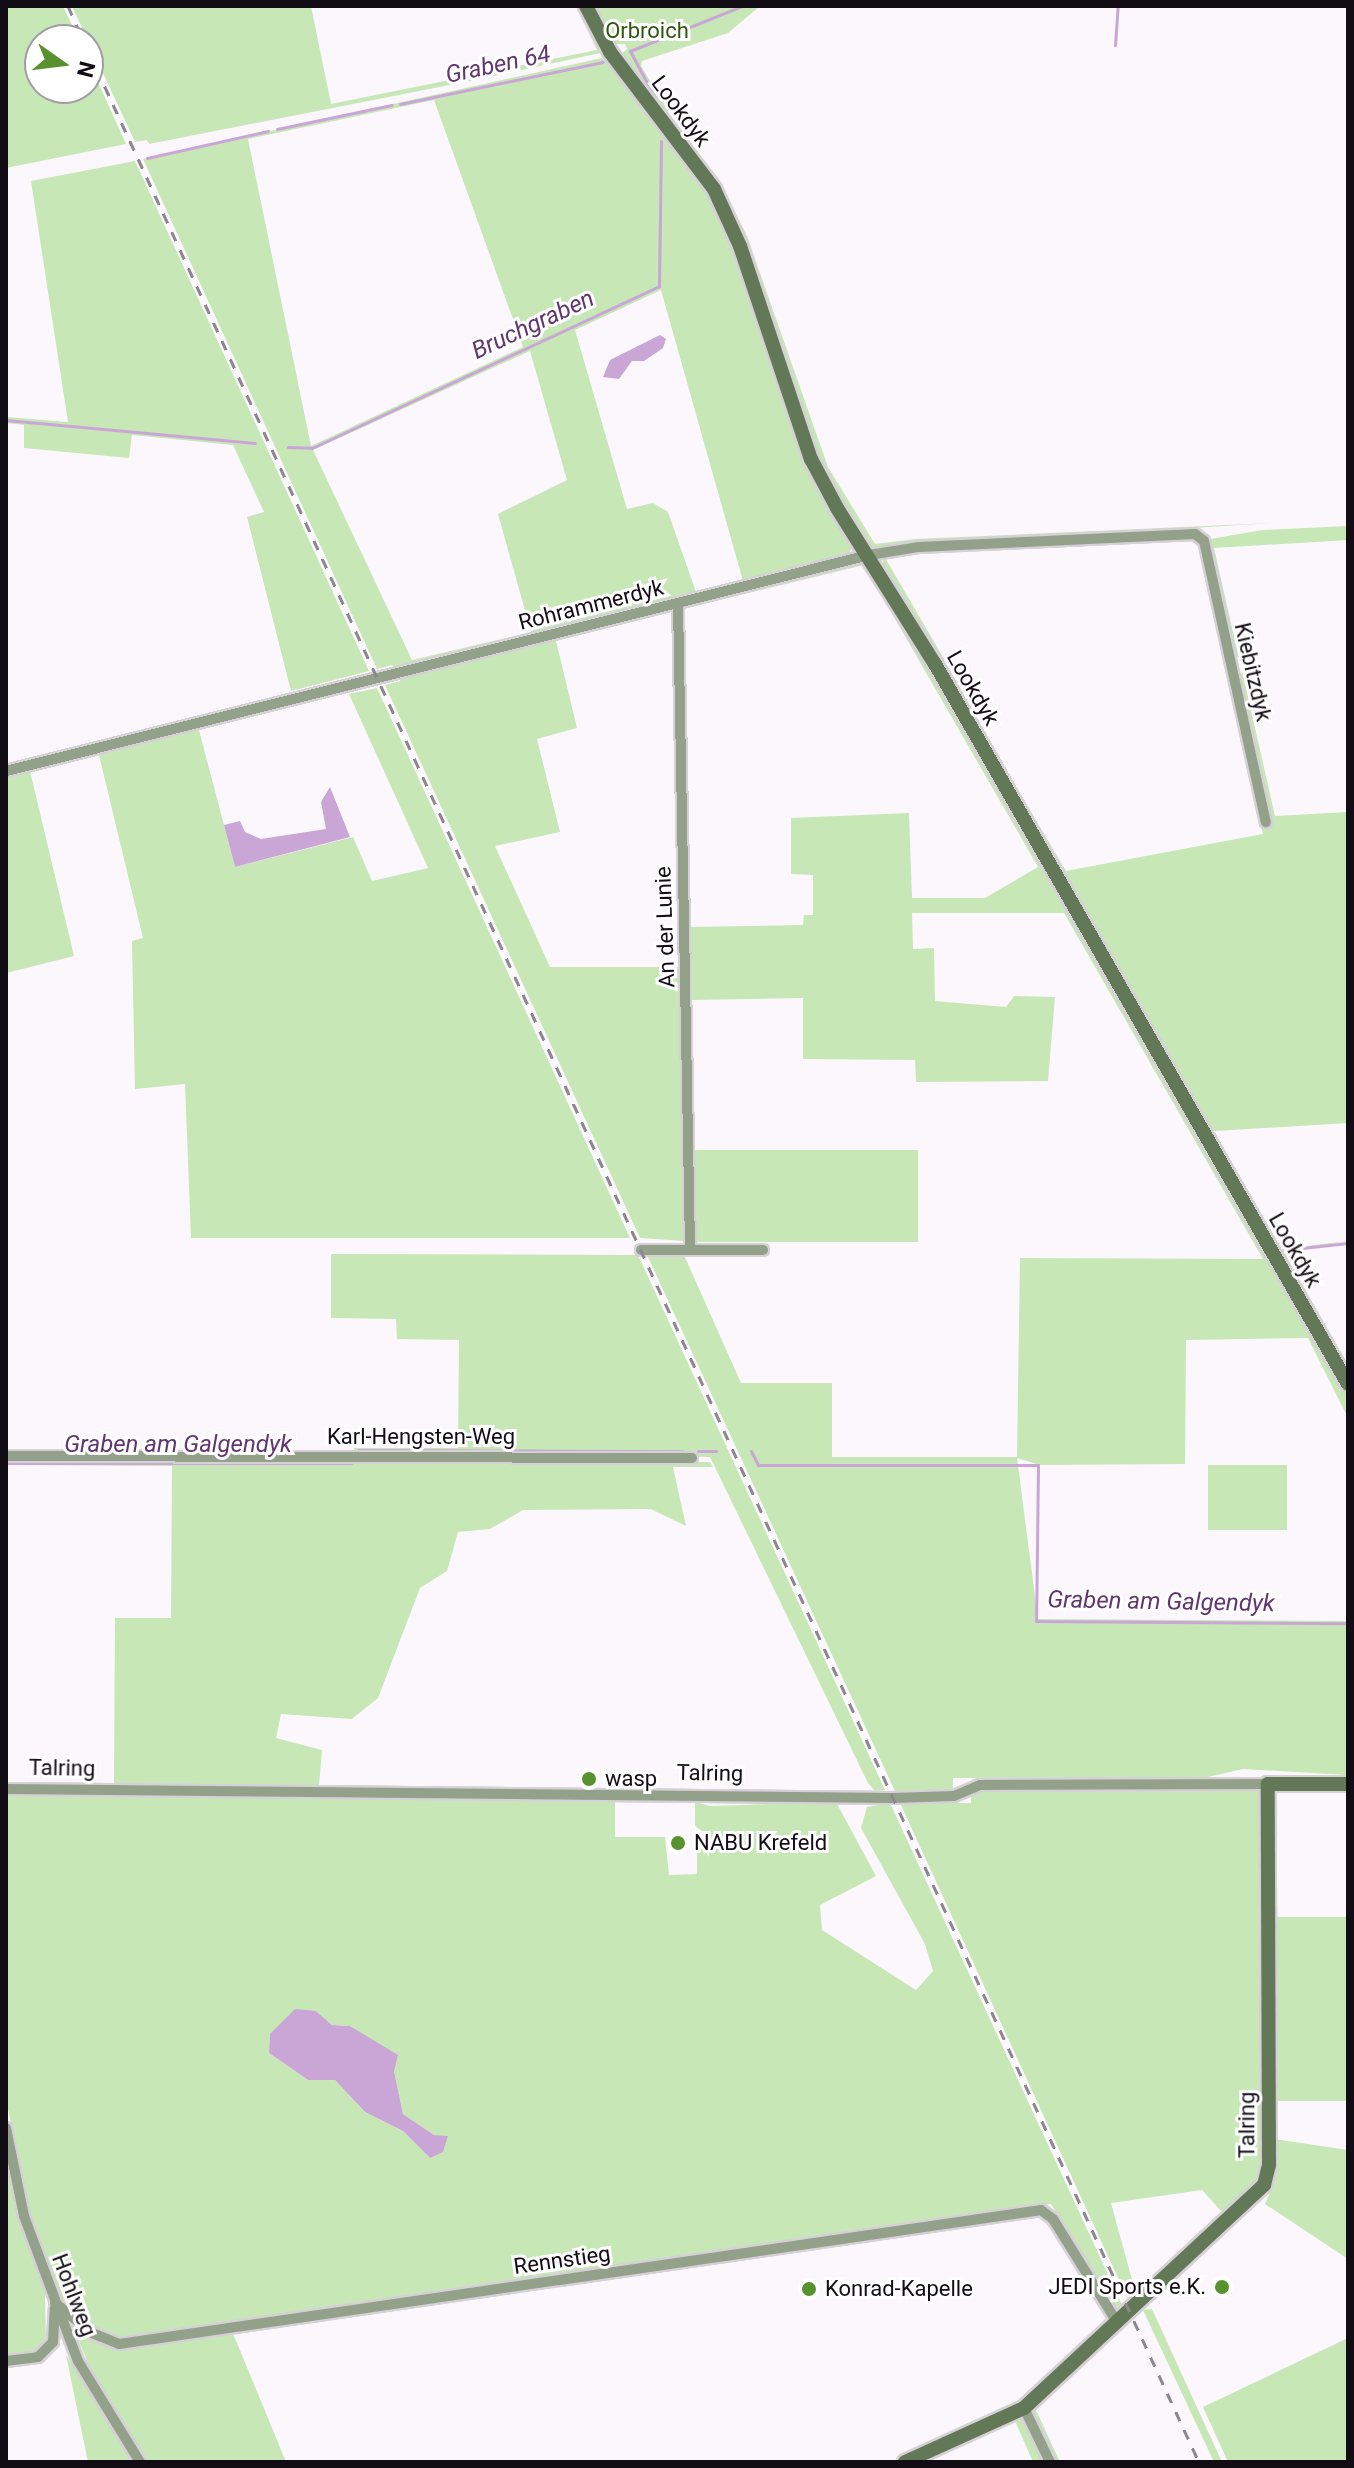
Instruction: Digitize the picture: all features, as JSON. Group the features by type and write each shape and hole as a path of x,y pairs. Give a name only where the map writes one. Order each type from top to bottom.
{"street":[{"name":"Lookdyk","path":"586,6 610,52 714,189 740,246 811,459 1348,1384"},
{"name":"Rohrammerdyk","path":"6,771 869,555 919,547 1195,534"},
{"name":"Kiebitzdyk","path":"1195,534 1204,541 1266,822"},
{"name":"An der Lunie","path":"678,604 690,1248"},
{"path":"641,1250 763,1250"},
{"name":"Karl-Hengsten-Weg","path":"6,1456 692,1458"},
{"name":"Talring","path":"905,2462 1024,2408 1118,2324 1269,2177 1268,1784"},
{"name":"Talring","path":"6,1789 893,1798 954,1796 980,1785 1348,1784"},
{"name":"Hohlweg","path":"6,2128 24,2216 78,2361 140,2462"},
{"name":"Rennstieg","path":"55,2303 105,2342 119,2344 1041,2210 1053,2219 1118,2324"},
{"path":"6,2361 38,2357 53,2342 55,2303"},
{"path":"1024,2408 1050,2462"}],"green space":[{"path":"6,6 63,6 71,24 24,24 24,104 104,104 104,95 126,144 6,168"},
{"path":"72,6 311,6 331,104 597,50 576,6 580,6 602,47 600,53 480,79 149,144 147,140 135,142 104,75 104,24 80,24"},
{"name":"Orbroich","path":"591,6 760,6 728,33 642,61 641,66 668,111 665,114 726,194 747,236 828,467 875,544 916,539 1272,523 871,548 811,451 745,247 619,56 627,49 625,44 613,44"},
{"path":"602,58 689,164 728,230 852,544 850,553 743,581 661,290 575,330 627,509 653,503 668,512 696,592 722,586 395,670 392,665 377,669 143,159","holes":["434,100 523,347 311,446 248,139","530,351 567,480 498,514 531,632 412,660 313,450"]},
{"path":"135,161 369,671 291,691 247,517 264,512 233,445 132,435 129,458 24,448 24,425 6,423 6,417 68,422 31,181"},
{"path":"1348,526 1348,540 1214,548 1239,658 1232,651 1210,539 1263,530"},
{"path":"884,556 944,659 936,658 882,567"},
{"path":"863,563 869,564 1348,1394 1348,1418 1308,1338 1186,1340 1185,1464 1040,1465 1017,1458 1038,1619 1348,1621 1348,1775 1243,1769 1208,1777 953,1778 953,1791 895,1791 647,1255 684,1255 741,1383 832,1383 832,1457 1017,1457 1020,1258 1263,1259 1064,913 912,913 913,949 934,948 935,1001 1006,1007 1014,996 1055,997 1048,1081 916,1082 915,1060 803,1059 803,998 692,1000 690,927 803,925 804,915 813,915 813,875 791,874 791,818 909,813 912,898 985,898 1038,867 864,565 683,609"},
{"path":"672,612 556,641 577,728 537,739 560,832 495,846 550,967 679,967 685,1241 640,1238 385,685 400,681 397,674"},
{"path":"1242,670 1275,816 1348,812 1348,1123 1214,1131 1281,1249 1348,1241 1284,1252 1348,1365 1348,1378 1022,809 1027,805 1066,871 1263,834 1260,821 1270,817 1239,683"},
{"path":"377,688 630,1238 191,1238 185,1084 135,1089 132,941 143,938 99,755 199,730 235,867 353,837 372,881 428,868 349,694"},
{"path":"30,771 74,956 6,973 6,777"},
{"path":"695,1150 918,1150 918,1242 695,1242"},
{"path":"331,1254 638,1255 885,1790 875,1791 868,1783 710,1457 354,1453 354,1448 458,1448 459,1340 397,1339 396,1319 331,1318"},
{"path":"6,1460 710,1462 713,1467 673,1467 686,1526 651,1509 523,1510 490,1529 458,1532 447,1571 420,1588 378,1698 352,1719 281,1714 276,1738 322,1750 319,1786 114,1784 115,1618 171,1618 172,1466 6,1465"},
{"path":"1208,1465 1287,1465 1287,1530 1208,1530"},
{"path":"1262,1791 1262,2169 1257,2182 1223,2213 1202,2190 1111,2203 1137,2298 1130,2304 900,1803 971,1803 971,1792"},
{"path":"6,1795 615,1801 615,1837 665,1837 669,1875 697,1874 697,1845 704,1845 705,1833 695,1826 695,1802 710,1806 836,1802 876,1876 820,1905 822,1930 916,1990 933,1971 925,1944 861,1828 867,1807 890,1803 1124,2309 1118,2314 1051,2204 118,2340 104,2338 65,2306 30,2214 6,2100","holes":["316,2011 332,2025 351,2026 394,2071 403,2114 434,2135 430,2158 403,2131 365,2112 335,2080 308,2080 269,2053 270,2034"]},
{"path":"1274,1917 1348,1917 1348,2101 1274,2101"},
{"path":"1274,2139 1348,2150 1348,2259 1265,2204 1274,2183"},
{"path":"6,2158 45,2294 46,2342 33,2353 6,2357"},
{"path":"1152,2309 1222,2462 1214,2462 1143,2310"},
{"path":"71,2322 106,2345 128,2346 232,2331 286,2462 146,2462 95,2380"},
{"path":"1348,2338 1348,2462 1228,2462 1203,2407"},
{"path":"66,2355 132,2462 88,2462"},
{"path":"1035,2408 1060,2462 1033,2462 1015,2421"}],"shaded area":[{"path":"660,335 666,339 663,348 644,361 632,361 619,379 603,377 610,360"},
{"path":"330,787 350,837 235,867 224,825 240,821 245,832 261,839 326,829 321,802"},
{"path":"295,2009 316,2011 332,2025 350,2026 398,2055 394,2071 403,2114 434,2135 448,2136 443,2152 430,2158 403,2131 365,2112 335,2080 308,2080 269,2053 270,2034"}],"waterway":[{"name":"Bruchgraben","path":"661,109 630,51 742,6"},
{"path":"1115,45 1118,6"},
{"name":"Graben 64","path":"400,104 603,62"},
{"name":"Graben 64","path":"277,129 392,105"},
{"name":"Graben 64","path":"147,158 268,131"},
{"name":"Bruchgraben","path":"288,447 312,448 659,286 661,141"},
{"name":"Bruchgraben","path":"6,420 255,443"},
{"path":"1284,1250 1348,1243"},
{"name":"Graben am Galgendyk","path":"358,1450 683,1451"},
{"name":"Graben am Galgendyk","path":"698,1451 716,1451"},
{"name":"Graben am Galgendyk","path":"751,1451 758,1465 1038,1465 1036,1621 1348,1623"},
{"name":"Graben am Galgendyk","path":"6,1463 351,1463"}],"railway":[{"path":"68,6 76,24"},
{"path":"104,85 1199,2462"}],"place":[{"name":"wasp","path":"589,1779"},
{"name":"NABU Krefeld","path":"678,1843"},
{"name":"JEDI Sports e.K.","path":"1222,2287"},
{"name":"Konrad-Kapelle","path":"809,2289"}]}
